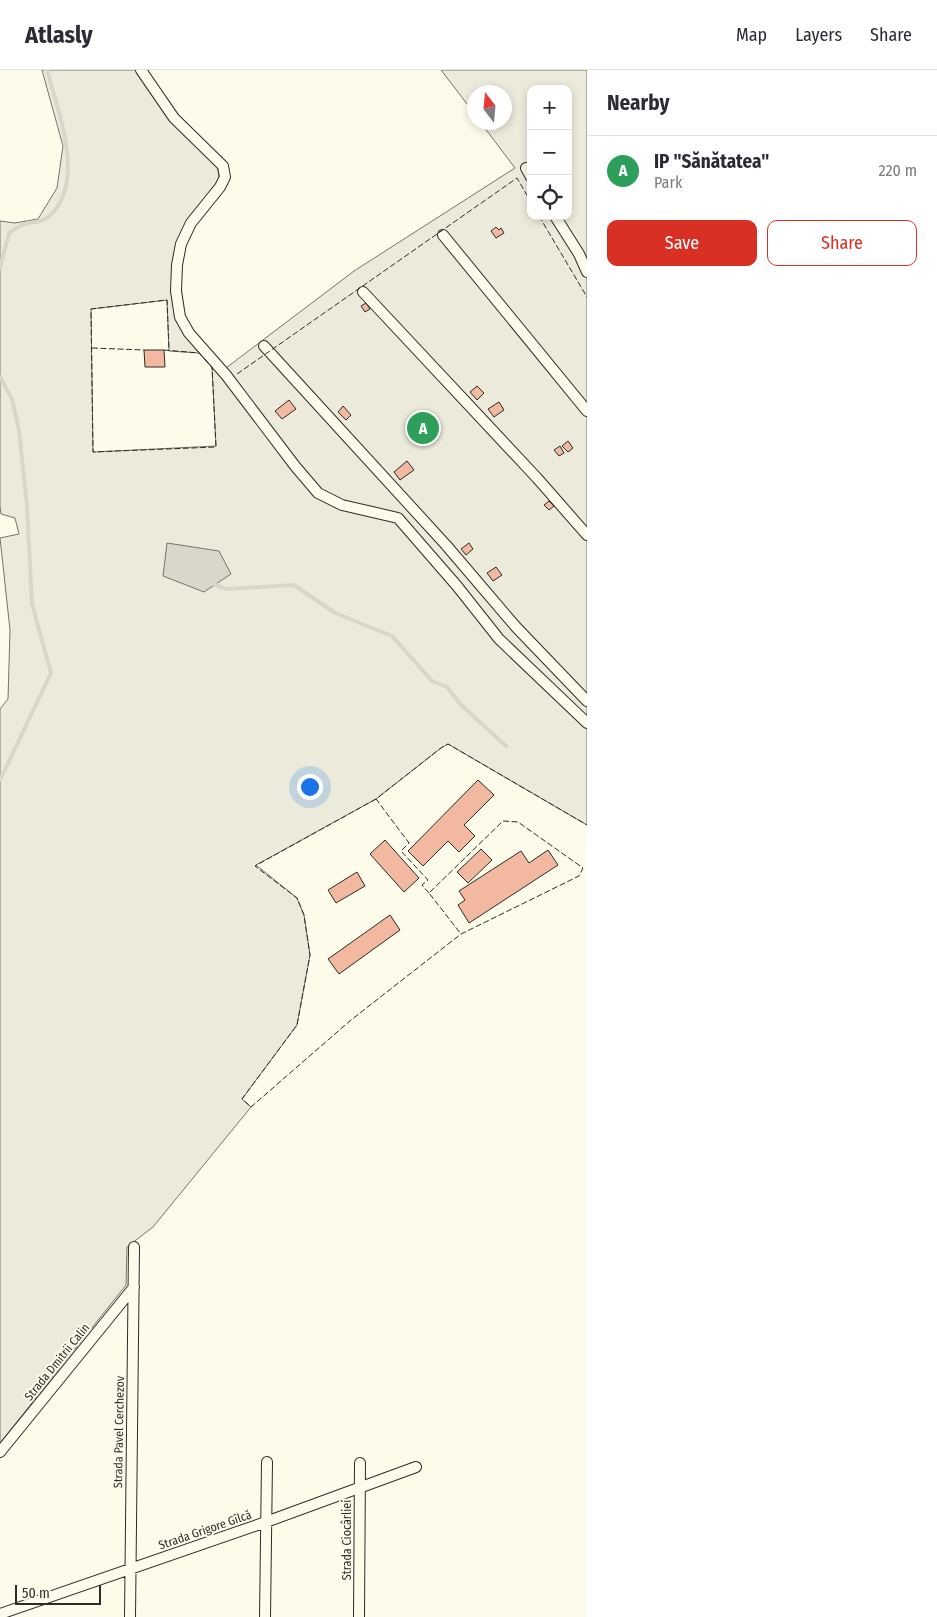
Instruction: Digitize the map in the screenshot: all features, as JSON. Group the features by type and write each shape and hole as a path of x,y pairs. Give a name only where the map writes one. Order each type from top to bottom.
{"street":[{"path":"141,70 174,118 222,166 224,177 220,187 190,223 181,244 177,265 176,291 180,317 189,333 226,375 295,466 318,493 342,505 398,518 457,586 499,639 587,724"},
{"path":"557,220 587,272"},
{"path":"443,235 587,410"},
{"path":"363,292 537,478 587,535"},
{"path":"264,346 446,545 516,627 587,701"},
{"name":"Strada Pavel Cerchezov","path":"130,1617 134,1247"},
{"name":"Strada Dmitrii Calin","path":"0,1452 134,1287"},
{"path":"265,1617 266,1462"},
{"name":"Strada Ciocârliei","path":"359,1617 360,1463"},
{"name":"Strada Grigore Gîlcă","path":"0,1614 266,1522 416,1467"}],"shaded area":[{"path":"42,70 137,70 217,165 219,177 217,186 202,203 173,268 184,334 199,353 169,351 167,300 91,309 93,452 216,446 212,367 219,362 226,368 354,271 515,168 486,130 512,130 512,85 467,85 467,104 441,70 587,70 587,825 448,744 376,799 256,865 297,898 304,915 310,955 297,1025 242,1099 251,1107 153,1227 127,1247 126,1285 0,1443 0,709 8,699 10,630 0,538 19,534 15,518 1,514 0,507 0,221 15,223 38,219 57,188 63,146"},
{"path":"167,543 219,551 231,574 204,592 163,576"}],"building":[{"path":"496,227 499,230 501,228 504,233 496,238 491,231"},
{"path":"366,303 370,309 365,312 361,306"},
{"path":"144,350 164,350 165,367 145,367"},
{"path":"477,386 484,393 477,400 470,392"},
{"path":"289,400 296,409 282,419 275,411"},
{"path":"499,402 504,410 494,417 488,409"},
{"path":"343,406 351,415 346,420 338,412"},
{"path":"568,441 573,448 568,452 562,446"},
{"path":"560,446 564,453 559,456 554,450"},
{"path":"407,461 414,470 400,480 394,472"},
{"path":"549,501 554,506 549,510 544,505"},
{"path":"469,543 473,549 466,555 461,549"},
{"path":"496,567 502,575 493,581 487,573"},
{"path":"478,780 494,795 464,825 475,836 459,852 448,841 423,866 408,851"},
{"path":"385,840 419,878 404,892 370,854"},
{"path":"481,849 492,860 468,883 457,872"},
{"path":"548,850 558,865 469,923 458,905 465,900 459,891 521,851 529,863"},
{"path":"357,872 365,886 336,903 328,890"},
{"path":"390,915 400,930 339,974 328,959"}],"waterway":[{"path":"0,268 9,233 22,225 42,221 47,218 59,204 66,187 68,168 63,127 47,70"},
{"path":"0,377 12,399 19,430 27,506 32,604 51,673 0,780"},
{"path":"215,585 227,589 294,585 335,613 392,636 432,681 447,687 461,705 506,746"}],"fence":[{"path":"237,374 517,178 527,195"},
{"path":"541,220 587,297"},
{"path":"164,350 199,353 212,367 216,447 93,452 91,309 167,300 169,351"},
{"path":"92,348 144,350"},
{"path":"429,893 422,885 428,880 401,851 409,843 376,799 448,744 587,825"},
{"path":"376,799 255,866 297,898 304,915 310,955 297,1025 242,1099 251,1107 351,1020 461,934 579,876 583,868 518,822 503,821 429,893 461,934"}],"place":[{"name":"IP \"Sănătatea\"","path":"423,428"}]}
